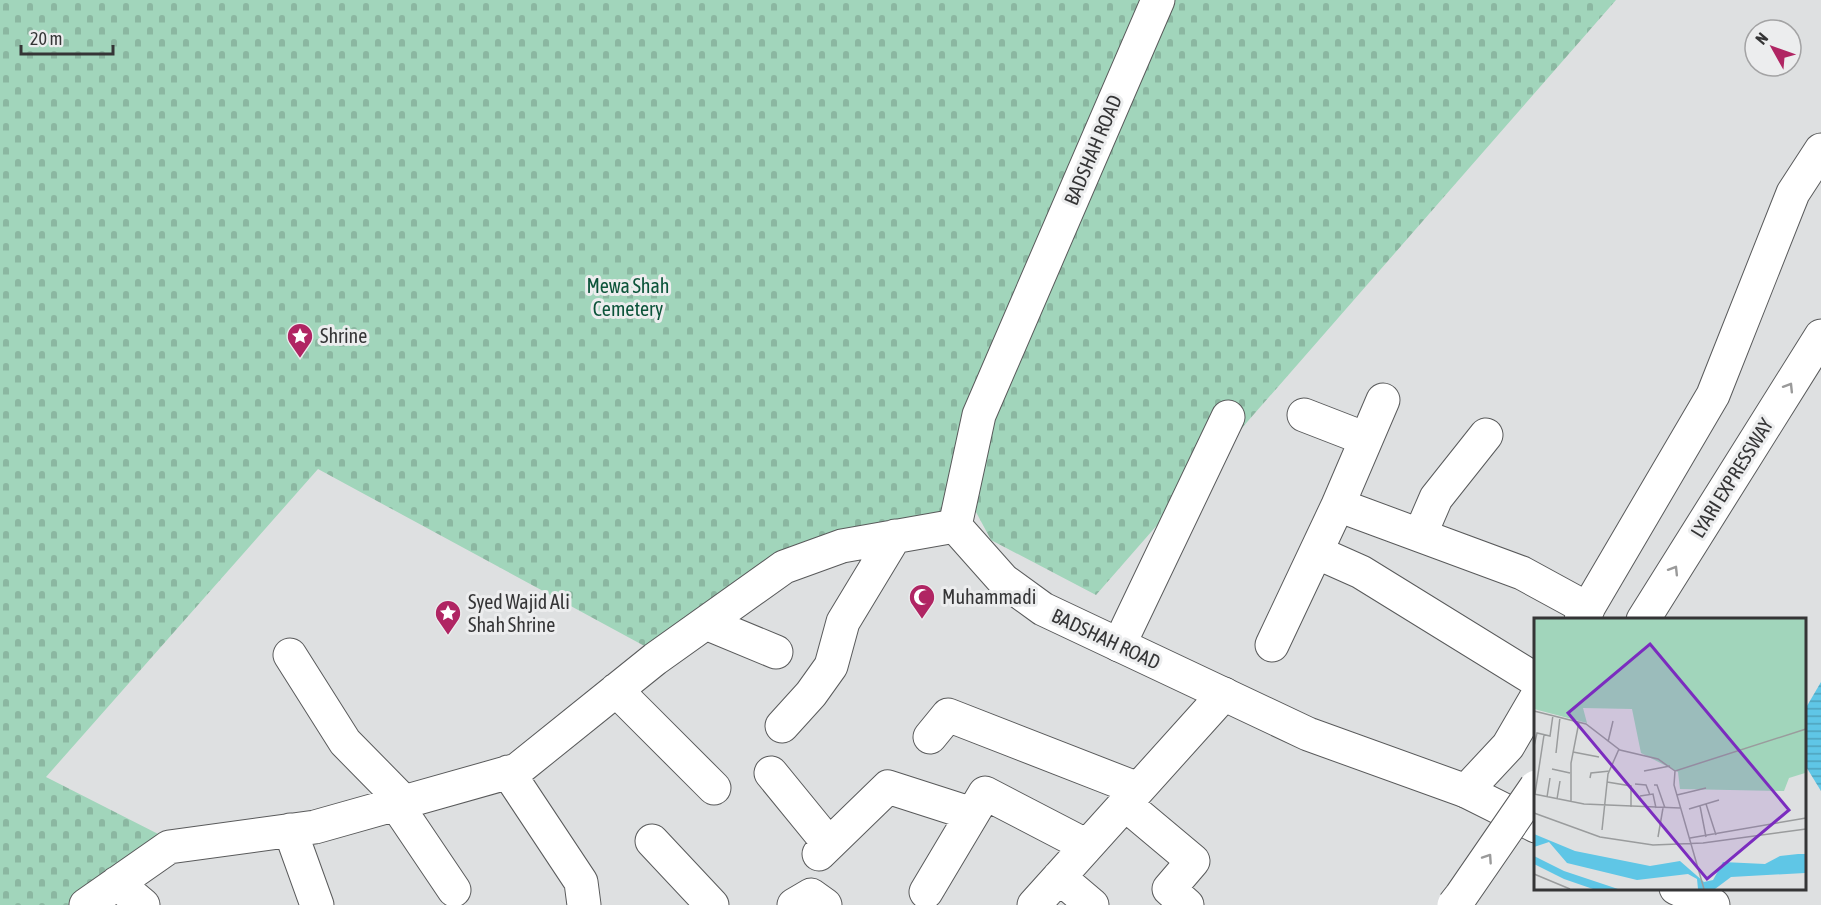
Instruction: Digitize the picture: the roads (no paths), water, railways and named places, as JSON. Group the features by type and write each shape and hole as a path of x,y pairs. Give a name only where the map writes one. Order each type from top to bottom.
{"main road":[{"name":"BADSHAH ROAD","path":"1158,0 978,415 955,526 1003,580 1043,609 1308,734 1466,791 1534,825"},
{"path":"1338,505 1522,573 1585,614 1713,395 1794,193 1821,150"},
{"name":"LYARI EXPRESSWAY","path":"1644,618 1821,336"},
{"path":"1272,645 1338,505 1383,400"},
{"path":"1304,415 1366,439"},
{"path":"1119,645 1228,417"},
{"path":"1420,535 1436,498 1486,435"},
{"path":"86,905 169,847 315,827 517,770 655,659 784,567 842,546 955,526"},
{"path":"782,726 811,694 831,666 843,622 896,536"},
{"path":"1316,552 1361,572 1534,679"},
{"path":"706,622 776,652"},
{"path":"290,655 345,742 400,803 454,890"},
{"path":"616,690 714,788"},
{"path":"1034,905 1224,694"},
{"path":"1466,791 1508,746 1534,702"},
{"path":"930,737 948,716 1132,796 1193,861 1168,889 1187,905"},
{"path":"508,772 581,882 584,905"},
{"path":"771,773 824,849 888,787 972,814"},
{"path":"1454,905 1534,790"},
{"path":"926,892 985,793 1087,846"},
{"path":"290,830 317,905"},
{"path":"652,841 712,905"},
{"path":"1059,877 1092,905"},
{"path":"117,883 143,905"},
{"path":"1680,890 1713,905"},
{"path":"794,905 812,895 825,905"}],"water":[{"path":"1821,682 1821,791 1806,767 1806,708"}],"place":[{"name":"Shrine","path":"300,359"},
{"name":"Muhammadi","path":"922,620"},
{"name":"Syed Wajid Ali Shah Shrine","path":"448,636"}],"park label":[{"name":"Mewa Shah Cemetery","path":"628,298"}]}
